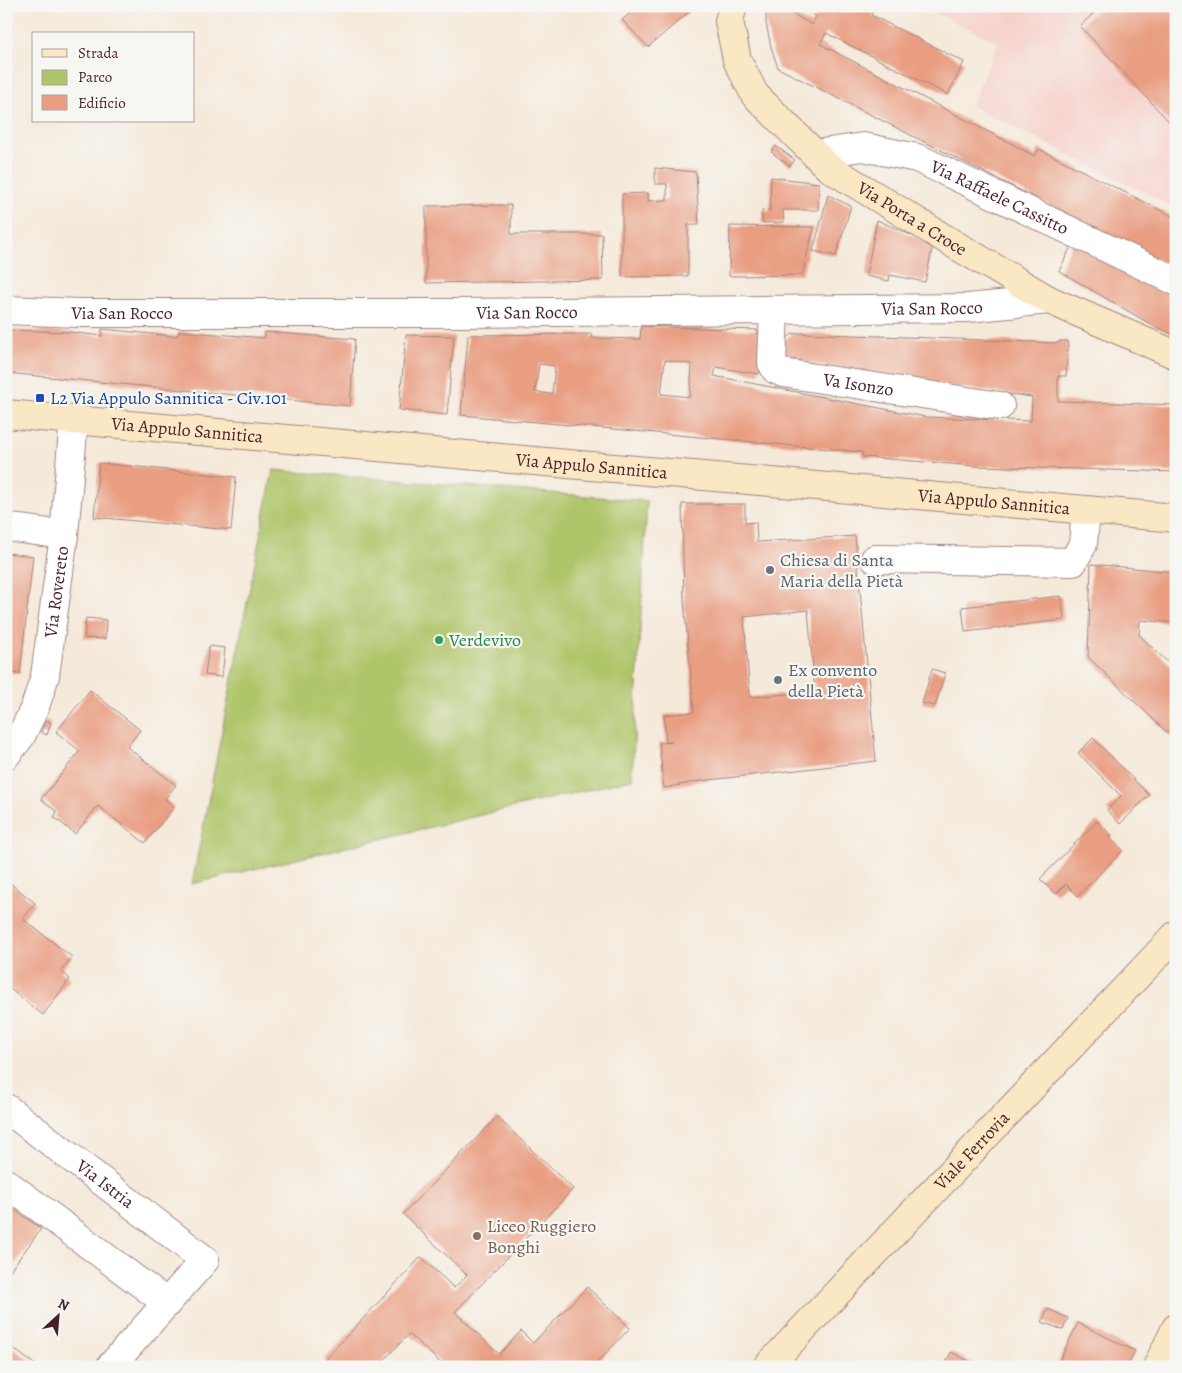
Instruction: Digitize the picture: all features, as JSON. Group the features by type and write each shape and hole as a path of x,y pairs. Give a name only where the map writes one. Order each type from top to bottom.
{"main road":[{"name":"Via Porta a Croce","path":"733,6 729,21 737,60 755,95 828,167 952,244 1049,300 1176,355"},
{"name":"Via Appulo Sannitica","path":"6,414 1176,518"},
{"name":"Viale Ferrovia","path":"767,1367 1176,936"},
{"path":"1157,1367 1175,1333"}],"street":[{"name":"Via Raffaele Cassitto","path":"815,154 863,147 917,158 1176,281"},
{"name":"Via San Rocco","path":"6,310 79,313 774,310 968,308 1049,300"},
{"name":"Va Isonzo","path":"774,310 772,363 776,370 783,373 1000,406"},
{"name":"Via Rovereto","path":"6,755 21,736 35,707 45,676 64,535 74,420"},
{"path":"875,559 1073,562 1083,544 1086,511"},
{"path":"6,527 64,535"},
{"name":"Via Istria","path":"6,1108 205,1260 167,1303"},
{"path":"6,1183 167,1303 110,1367"}],"shaded area":[{"path":"921,6 1176,6 1176,208 971,106 998,42"}],"green space":[{"name":"Verdevivo","path":"273,470 647,501 632,779 192,884"}],"building":[{"path":"638,6 685,6 690,11 648,47 622,20"},
{"path":"766,6 791,6 788,11 812,25 816,16 812,14 815,6 876,6 871,15 964,62 948,95 826,33 820,44 1035,156 1039,149 1176,218 1176,269 778,68 766,23"},
{"path":"1101,6 1176,6 1176,129 1080,26"},
{"path":"776,146 795,160 790,166 771,152"},
{"path":"655,168 696,172 699,225 688,225 688,276 622,277 622,194 648,193 648,201 667,200 667,184 655,184"},
{"path":"771,177 819,183 818,210 783,210 784,222 762,223 762,211 770,210"},
{"path":"828,195 851,206 836,256 813,251"},
{"path":"511,205 511,234 602,234 603,280 426,283 426,206"},
{"path":"877,220 933,245 925,282 890,275 889,281 866,276"},
{"path":"730,226 814,227 802,275 729,276"},
{"path":"1075,238 1176,288 1176,336 1152,325 1059,271"},
{"path":"641,326 757,330 757,334 763,335 759,374 716,367 714,376 926,417 1031,421 1032,397 906,380 789,359 785,356 784,341 792,334 802,333 1059,343 1059,341 1068,341 1066,376 1058,376 1058,401 1176,405 1176,472 976,466 863,457 862,452 461,415 468,335 592,334 591,338 640,339","holes":["665,360 692,364 690,397 661,394","539,364 555,366 552,394 535,392"]},
{"path":"102,329 173,336 177,336 179,331 265,338 265,332 355,339 350,406 6,373 6,330 69,332 102,336"},
{"path":"406,335 454,336 447,415 399,410"},
{"path":"99,463 236,477 231,530 94,517"},
{"name":"Ex convento della Pietà","path":"682,504 745,504 745,523 756,522 757,542 855,536 876,761 700,781 664,788 659,743 672,742 666,742 664,715 694,712 684,601","holes":["808,610 815,692 750,697 744,617"]},
{"path":"6,553 33,556 20,674 6,672"},
{"path":"1091,564 1176,572 1176,623 1140,620 1139,635 1176,670 1176,741 1088,657"},
{"path":"1061,596 1064,620 965,632 962,607"},
{"path":"86,618 106,620 105,639 84,638"},
{"path":"209,646 225,648 222,677 205,675"},
{"path":"932,669 945,673 935,706 922,703"},
{"path":"90,690 140,730 127,747 176,785 165,799 174,807 145,843 98,806 75,834 54,817 57,812 41,799 80,751 56,732"},
{"path":"46,720 51,723 47,735 41,732"},
{"path":"1093,738 1149,795 1120,824 1107,810 1121,796 1078,753"},
{"path":"1097,821 1112,836 1110,838 1123,850 1078,896 1066,884 1056,894 1040,879"},
{"path":"6,880 35,903 23,919 72,957 61,971 70,979 43,1015 6,986"},
{"name":"Liceo Ruggiero Bonghi","path":"497,1117 573,1189 455,1312 499,1354 521,1331 533,1343 587,1287 630,1328 593,1367 445,1367 409,1334 377,1367 332,1367 324,1360 421,1257 454,1288 467,1275 403,1214"},
{"path":"6,1203 41,1229 6,1276"},
{"path":"1048,1309 1068,1318 1063,1330 1042,1322"},
{"path":"1078,1323 1135,1351 1127,1367 1056,1367"},
{"path":"6,1344 14,1349 38,1367 6,1367"},
{"path":"951,1352 980,1367 944,1367"}],"place":[{"name":"L2 Via Appulo Sannitica - Civ.101","path":"40,398"},
{"name":"Chiesa di Santa Maria della Pietà","path":"770,570"},
{"name":"Verdevivo","path":"439,640"},
{"name":"Ex convento della Pietà","path":"778,680"},
{"name":"Liceo Ruggiero Bonghi","path":"477,1236"}]}
